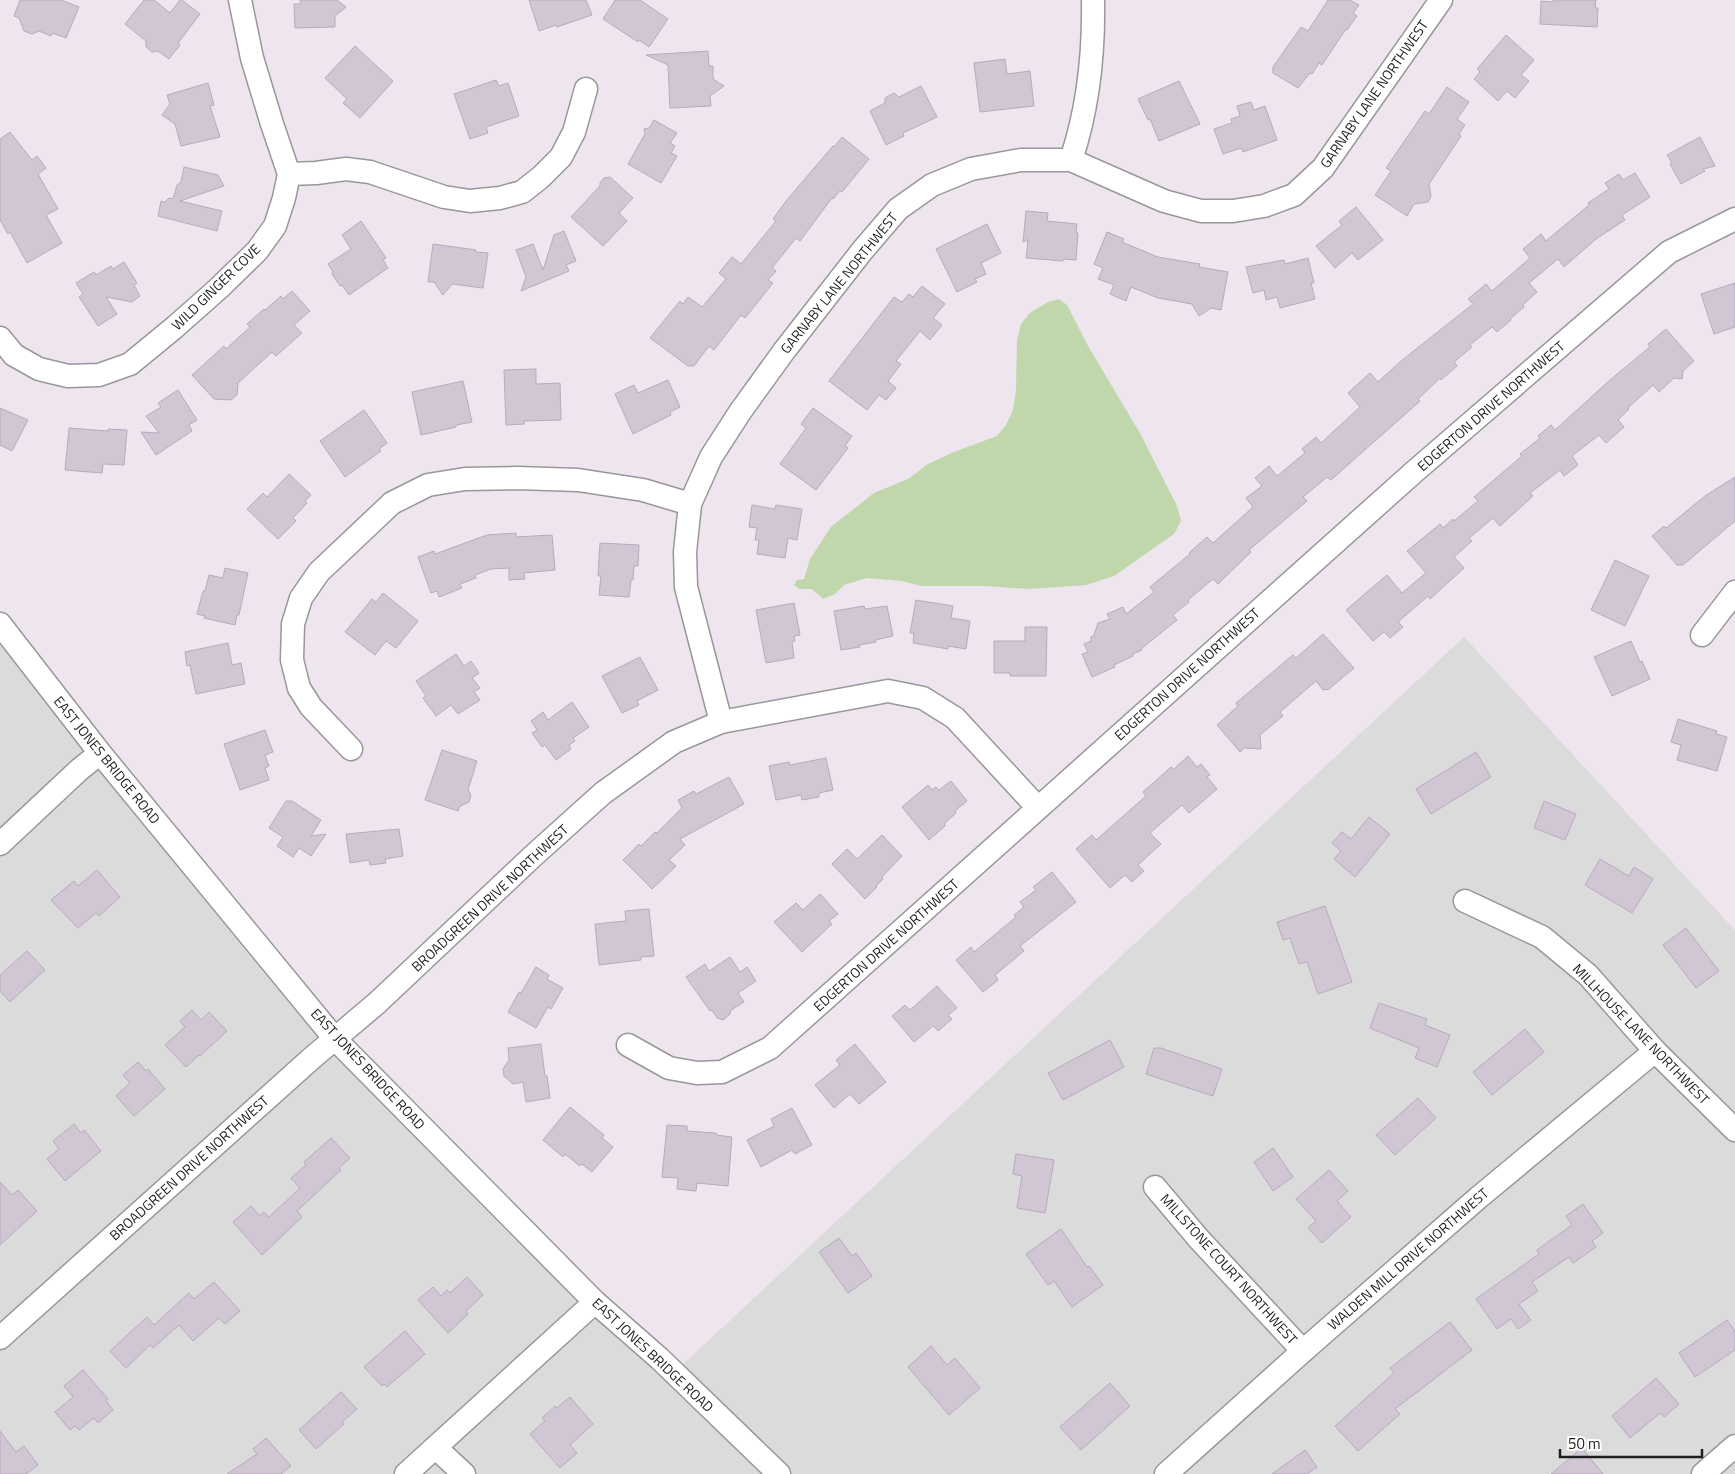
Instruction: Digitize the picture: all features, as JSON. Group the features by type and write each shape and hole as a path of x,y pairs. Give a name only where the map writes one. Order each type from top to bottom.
{"street":[{"path":"240,0 252,58 289,174 346,169 370,172 444,197 470,201 500,198 522,192 561,157 574,132 586,89"},
{"path":"1071,160 1080,131 1088,87 1093,0"},
{"name":"GARNABY LANE NORTHWEST","path":"720,722 686,587 685,552 690,504 711,457 740,412 862,251 898,209 932,185 970,169 1021,160 1071,160 1164,202 1201,211 1233,211 1264,206 1294,195 1323,168 1441,0"},
{"name":"WILD GINGER COVE","path":"0,338 14,355 39,369 68,376 99,375 130,364 212,294 257,251 275,226 289,174"},
{"name":"EDGERTON DRIVE NORTHWEST","path":"628,1045 669,1068 697,1073 722,1072 770,1048 1414,472 1669,252 1735,218"},
{"path":"351,749 311,707 299,688 292,660 293,624 300,598 319,572 392,503 428,485 465,479 517,478 578,480 643,490 690,504"},
{"path":"1702,635 1735,592"},
{"name":"EAST JONES BRIDGE ROAD","path":"0,624 100,753 336,1039 596,1302 660,1359 778,1474"},
{"name":"BROADGREEN DRIVE NORTHWEST","path":"1,1334 312,1058 378,1003 603,793 674,742 720,722 888,691 923,698 955,718 1038,808"},
{"path":"0,844 79,770 100,753"},
{"name":"MILLHOUSE LANE NORTHWEST","path":"1465,901 1542,937 1588,975 1655,1051 1735,1130"},
{"name":"WALDEN MILL DRIVE NORTHWEST","path":"1166,1474 1478,1198 1655,1051"},
{"name":"MILLSTONE COURT NORTHWEST","path":"1155,1187 1198,1238 1303,1351"},
{"path":"406,1474 596,1302"},
{"path":"1703,1474 1735,1446"},
{"path":"436,1448 464,1474"}],"shaded area":[{"path":"1059,299 1067,305 1088,346 1141,435 1177,506 1181,521 1174,534 1114,576 1086,585 1029,589 986,586 922,586 902,581 867,578 844,585 835,594 823,599 812,589 799,589 794,585 797,580 804,579 810,559 831,527 874,493 908,479 928,464 997,436 1006,425 1013,410 1016,391 1017,340 1021,324 1030,313 1048,302"},
{"path":"0,624 335,1039 595,1302 682,1365 1464,637 1735,930 1735,1474 0,1474"}],"building":[{"path":"20,0 61,0 79,7 66,38 52,33 51,36 39,31 32,34 24,31 19,18 14,16"},
{"path":"144,0 154,0 170,13 182,0 200,14 178,43 180,45 169,59 158,51 152,52 146,47 146,41 125,24"},
{"path":"300,0 337,0 346,7 335,16 335,27 295,28 294,4 301,4"},
{"path":"529,0 586,0 592,15 539,31"},
{"path":"615,0 640,0 668,19 649,47 603,19"},
{"path":"1328,0 1350,0 1359,5 1353,13 1357,16 1322,65 1319,63 1312,74 1310,73 1298,88 1273,73 1273,67 1301,27 1308,31"},
{"path":"1553,0 1596,0 1595,8 1598,8 1597,27 1540,24 1541,1 1553,2"},
{"path":"1506,35 1534,60 1521,75 1529,81 1515,98 1507,91 1498,101 1474,79 1480,72 1477,69"},
{"path":"355,46 393,81 360,118 343,103 347,99 325,78"},
{"path":"708,51 709,66 713,66 713,79 724,86 710,96 711,106 670,108 668,65 646,55"},
{"path":"1005,59 1007,74 1030,71 1034,106 980,112 974,63"},
{"path":"496,80 499,86 508,83 519,116 486,127 488,133 470,139 454,94"},
{"path":"1179,81 1200,124 1159,141 1150,119 1148,120 1138,99"},
{"path":"208,83 214,105 210,106 220,137 181,146 175,124 162,115 170,104 167,95"},
{"path":"921,86 937,117 903,133 904,136 886,145 870,111 885,103 885,98 894,93 899,97"},
{"path":"1447,87 1469,102 1457,119 1465,125 1459,134 1461,136 1429,184 1431,196 1428,202 1414,204 1407,216 1375,195 1391,171 1386,168 1425,111 1429,114"},
{"path":"1251,102 1254,110 1265,106 1277,140 1243,152 1241,148 1223,154 1214,129 1232,123 1231,119 1240,116 1237,106"},
{"path":"654,120 677,133 670,143 675,146 671,153 677,156 661,183 628,164 645,134 644,129 649,128"},
{"path":"10,132 32,160 37,156 46,168 38,174 58,209 46,215 62,243 27,263 10,232 8,234 0,220 0,139"},
{"path":"842,137 869,159 842,192 840,191 832,198 800,241 796,238 772,268 776,271 768,280 773,283 745,318 741,315 714,350 709,346 694,366 688,366 650,338 680,301 683,304 688,297 702,307 726,279 719,273 732,257 741,264 776,221 773,219 786,201"},
{"path":"1700,137 1715,166 1703,169 1705,171 1681,184 1667,155"},
{"path":"184,167 218,175 224,186 180,201 222,211 217,231 158,216 161,201 165,202 169,198 173,199 177,185 181,182"},
{"path":"1635,173 1650,197 1622,215 1625,220 1596,239 1564,267 1558,259 1529,283 1537,292 1511,320 1497,332 1492,327 1470,345 1472,347 1454,362 1457,366 1441,380 1440,378 1418,399 1420,401 1331,480 1327,477 1303,497 1307,501 1249,550 1251,552 1218,584 1213,579 1188,600 1189,602 1173,615 1177,620 1142,650 1114,665 1115,667 1092,677 1082,654 1088,652 1084,644 1091,641 1098,623 1110,619 1107,614 1123,607 1126,614 1154,592 1150,587 1190,554 1207,537 1213,543 1253,507 1246,498 1262,486 1255,478 1269,466 1277,476 1305,453 1302,449 1316,437 1321,443 1360,407 1348,393 1370,373 1378,382 1401,361 1473,304 1468,299 1486,284 1492,291 1530,258 1523,249 1541,234 1546,241 1589,205 1588,203 1609,189 1605,183 1619,174 1623,180"},
{"path":"610,177 633,198 619,213 627,221 603,246 571,217 600,186 604,178"},
{"path":"1356,207 1383,240 1358,260 1352,253 1335,268 1316,246 1342,225 1339,221"},
{"path":"1026,211 1048,213 1047,221 1077,224 1076,260 1063,259 1063,261 1026,258 1028,240 1023,242"},
{"path":"361,221 386,258 383,260 388,268 349,295 342,285 340,286 328,264 351,249 342,235"},
{"path":"987,224 1001,253 981,263 986,274 975,279 977,282 957,292 936,249"},
{"path":"564,231 576,261 566,265 569,271 521,291 526,277 516,250 533,244 543,270 554,235"},
{"path":"1107,232 1124,239 1122,242 1158,257 1200,264 1199,267 1228,272 1221,310 1211,308 1199,316 1192,304 1158,298 1131,287 1126,301 1110,294 1114,285 1098,279 1103,268 1094,264"},
{"path":"433,244 488,253 483,288 452,284 443,295 434,282 428,282"},
{"path":"1308,258 1314,283 1311,283 1315,299 1280,308 1277,297 1266,300 1264,290 1253,293 1246,267 1284,260 1285,264"},
{"path":"124,262 137,283 134,285 140,296 132,302 106,297 117,314 98,326 79,297 83,294 76,283 94,272 96,275 111,266 113,269"},
{"path":"1735,283 1735,327 1714,334 1701,294"},
{"path":"922,286 945,304 933,318 942,325 930,340 920,331 896,361 901,364 888,381 896,388 886,400 879,395 867,410 829,381 894,297 902,302 909,294 913,297"},
{"path":"292,291 310,311 294,325 302,333 276,356 272,352 238,383 237,395 231,400 214,399 192,375 224,346 226,349 250,327 247,324 264,309 281,296 283,299"},
{"path":"1666,329 1694,361 1683,371 1682,379 1674,378 1659,392 1653,385 1618,420 1624,427 1606,443 1599,435 1572,456 1578,465 1564,476 1560,470 1530,493 1533,496 1500,526 1493,518 1469,538 1472,541 1454,557 1464,568 1430,599 1428,596 1398,622 1403,627 1390,638 1384,632 1373,641 1346,610 1387,575 1402,593 1426,573 1407,551 1440,524 1443,528 1478,501 1474,497 1522,456 1520,454 1540,438 1538,436 1551,425 1555,430 1650,347 1648,344"},
{"path":"536,369 536,384 560,383 561,420 524,421 524,424 506,425 504,370"},
{"path":"668,380 680,407 670,412 671,415 633,434 615,394 634,385 638,393"},
{"path":"463,381 472,422 421,435 412,392"},
{"path":"178,390 197,420 189,425 192,431 156,455 141,432 159,433 146,416 161,407 158,403"},
{"path":"0,408 28,420 12,451 0,445"},
{"path":"813,408 852,436 845,446 848,448 816,490 780,464 806,428 801,424"},
{"path":"364,410 387,443 379,449 381,451 345,477 320,441"},
{"path":"69,428 108,431 108,429 127,430 124,465 103,464 102,473 65,470"},
{"path":"289,474 311,495 305,501 307,503 293,518 296,521 278,539 247,509 263,493 267,497"},
{"path":"1735,477 1735,521 1683,565 1677,565 1652,536 1664,526 1666,528 1705,496"},
{"path":"752,505 775,509 776,505 802,509 797,540 788,538 785,558 757,554 759,540 755,540 757,528 749,527"},
{"path":"516,533 516,537 552,535 555,570 524,573 525,579 509,580 509,568 491,569 475,575 476,578 460,584 462,588 439,597 437,591 431,593 418,557 434,551 435,554 487,535"},
{"path":"600,543 639,545 638,566 634,566 629,597 599,595 601,576 598,576"},
{"path":"1615,560 1649,576 1625,626 1591,610"},
{"path":"225,568 248,573 235,625 204,618 205,616 197,614 209,575 223,578"},
{"path":"383,593 418,621 396,648 386,641 375,655 345,632 372,599 376,602"},
{"path":"916,600 953,606 951,618 970,621 966,649 948,646 948,649 913,643 914,633 910,633"},
{"path":"794,603 800,635 794,636 795,641 792,642 794,658 766,663 756,610"},
{"path":"864,606 865,609 887,606 893,636 859,645 860,647 841,650 834,611"},
{"path":"1025,627 1047,627 1046,676 1010,676 1010,673 994,673 994,641 1025,641"},
{"path":"1323,634 1354,668 1329,689 1323,690 1316,681 1280,712 1283,716 1260,735 1261,749 1244,748 1240,752 1217,725 1238,706 1236,703 1293,655 1296,658"},
{"path":"1631,641 1650,679 1612,696 1594,657"},
{"path":"228,643 232,665 241,663 245,684 196,694 190,665 187,666 185,652"},
{"path":"456,654 464,666 471,661 479,673 472,678 480,688 474,692 480,700 458,714 451,705 436,716 423,698 426,696 416,681"},
{"path":"640,657 658,690 637,701 639,705 622,713 602,676"},
{"path":"572,702 589,727 573,738 575,741 569,745 571,749 556,760 545,745 542,747 532,733 537,730 531,721 543,712 548,720"},
{"path":"1678,719 1717,731 1716,734 1727,737 1717,771 1677,760 1681,745 1671,742"},
{"path":"265,730 273,752 265,755 269,766 265,768 269,780 240,790 224,744"},
{"path":"442,750 477,761 468,790 471,795 469,802 460,806 458,811 425,800"},
{"path":"1476,752 1491,777 1431,814 1416,789"},
{"path":"1188,756 1197,767 1201,764 1210,775 1207,777 1217,789 1189,813 1182,805 1150,833 1161,844 1138,865 1144,871 1132,882 1125,875 1110,888 1076,849 1092,835 1096,840 1146,796 1143,792 1171,767 1174,769"},
{"path":"826,758 833,790 819,793 819,797 802,800 801,795 776,800 769,766 789,762 790,765"},
{"path":"729,777 744,804 680,839 685,845 669,860 676,866 652,889 623,860 639,844 641,846 655,832 657,833 682,808 678,800 694,791 696,794"},
{"path":"951,781 967,801 955,811 956,813 944,824 945,826 929,840 902,807 928,785 932,790 936,787 939,790"},
{"path":"286,801 292,801 321,820 311,836 326,834 311,856 299,848 293,857 277,846 283,837 269,828"},
{"path":"1544,801 1576,814 1565,840 1534,828"},
{"path":"1369,817 1390,834 1355,877 1334,859 1341,851 1332,843 1342,832 1351,839"},
{"path":"399,829 403,856 385,859 386,863 370,865 369,860 350,863 346,834"},
{"path":"882,835 902,856 865,899 832,864 847,849 857,859"},
{"path":"1600,859 1629,876 1634,867 1653,879 1632,913 1585,885"},
{"path":"97,870 120,897 99,916 96,913 78,928 51,900 74,881 78,886"},
{"path":"1052,872 1076,902 1020,946 1024,951 995,975 998,980 983,992 956,960 971,947 974,952 1016,917 1014,915 1024,907 1020,902 1036,890 1033,887"},
{"path":"820,894 838,914 829,921 832,924 802,952 774,922 796,903 803,910"},
{"path":"1325,906 1352,982 1318,994 1307,962 1299,964 1290,938 1283,940 1277,922"},
{"path":"649,909 654,956 641,957 641,960 599,965 595,924 626,921 625,911"},
{"path":"1686,928 1719,971 1696,988 1663,945"},
{"path":"27,951 45,970 10,1002 0,991 0,975"},
{"path":"730,957 740,972 747,967 756,981 738,993 744,1002 731,1010 730,1014 723,1020 717,1018 712,1010 710,1011 686,977 705,964 709,971"},
{"path":"536,967 549,975 547,979 563,988 551,1009 548,1007 536,1028 508,1012"},
{"path":"937,986 957,1008 948,1015 952,1019 938,1031 933,1026 914,1042 892,1016 905,1005 910,1010"},
{"path":"1379,1003 1427,1019 1425,1025 1450,1035 1437,1067 1415,1058 1419,1048 1370,1028"},
{"path":"192,1010 201,1020 209,1012 227,1031 186,1067 165,1045 185,1027 180,1021"},
{"path":"1525,1029 1544,1052 1492,1095 1473,1072"},
{"path":"1110,1040 1124,1067 1063,1100 1048,1073"},
{"path":"541,1044 550,1098 526,1102 523,1082 513,1084 504,1076 503,1069 509,1060 508,1048"},
{"path":"855,1044 886,1082 859,1104 850,1094 834,1108 815,1085 840,1065 836,1060"},
{"path":"1154,1048 1161,1048 1222,1069 1213,1096 1146,1074"},
{"path":"138,1062 146,1071 148,1069 165,1089 134,1116 116,1096 130,1083 123,1075"},
{"path":"1418,1098 1436,1118 1395,1155 1376,1135"},
{"path":"570,1107 604,1135 602,1138 613,1147 592,1172 582,1164 580,1166 565,1154 563,1157 543,1140"},
{"path":"792,1108 812,1145 795,1154 792,1150 761,1167 747,1140 774,1126 771,1119"},
{"path":"74,1124 81,1133 84,1130 101,1151 65,1181 47,1159 59,1149 53,1141"},
{"path":"667,1125 687,1126 687,1131 716,1133 716,1135 732,1137 728,1186 697,1183 696,1191 677,1189 678,1178 662,1177"},
{"path":"331,1138 350,1158 339,1168 341,1170 297,1211 302,1217 262,1255 233,1222 251,1206 260,1216 264,1212 269,1217 300,1188 291,1178 306,1165 304,1162"},
{"path":"1273,1148 1293,1177 1273,1191 1254,1162"},
{"path":"1016,1154 1054,1160 1045,1213 1017,1208 1022,1176 1013,1174"},
{"path":"1329,1170 1348,1191 1337,1201 1351,1217 1322,1243 1308,1228 1316,1221 1296,1199"},
{"path":"0,1182 12,1195 18,1190 37,1211 0,1245"},
{"path":"1583,1204 1603,1233 1592,1241 1596,1247 1573,1263 1569,1257 1532,1282 1538,1291 1519,1304 1531,1320 1518,1329 1511,1319 1497,1329 1476,1299 1539,1254 1537,1250 1572,1225 1566,1216"},
{"path":"1061,1229 1087,1267 1089,1266 1103,1285 1072,1307 1054,1281 1048,1285 1026,1254"},
{"path":"839,1238 852,1256 856,1253 872,1276 848,1293 819,1252"},
{"path":"467,1277 483,1295 466,1311 468,1314 448,1333 418,1300 433,1287 441,1296 447,1290 450,1293"},
{"path":"214,1282 240,1311 225,1324 219,1318 193,1341 179,1325 153,1348 150,1345 126,1368 110,1351 147,1317 154,1325 189,1293 194,1299"},
{"path":"1727,1320 1735,1331 1735,1350 1695,1377 1679,1353"},
{"path":"1450,1322 1472,1350 1395,1409 1400,1414 1358,1451 1335,1426 1394,1373 1390,1368"},
{"path":"405,1331 425,1354 387,1387 384,1384 382,1386 364,1367"},
{"path":"931,1346 947,1365 955,1358 980,1388 949,1415 908,1367"},
{"path":"83,1370 108,1399 106,1401 113,1410 98,1423 94,1418 79,1430 75,1426 70,1430 55,1412 73,1397 64,1386"},
{"path":"1656,1378 1679,1404 1664,1417 1660,1413 1630,1438 1612,1416"},
{"path":"1110,1383 1130,1406 1081,1450 1060,1427"},
{"path":"341,1392 357,1409 342,1422 344,1424 316,1449 299,1430"},
{"path":"570,1397 593,1424 570,1445 577,1453 560,1468 530,1434 545,1421 542,1418 555,1406 557,1408"},
{"path":"0,1431 16,1452 24,1446 38,1465 26,1474 0,1474"},
{"path":"266,1438 291,1466 281,1474 227,1474 257,1454 253,1449"},
{"path":"1582,1448 1603,1474 1551,1474"},
{"path":"1305,1450 1317,1467 1307,1474 1272,1474"}]}
